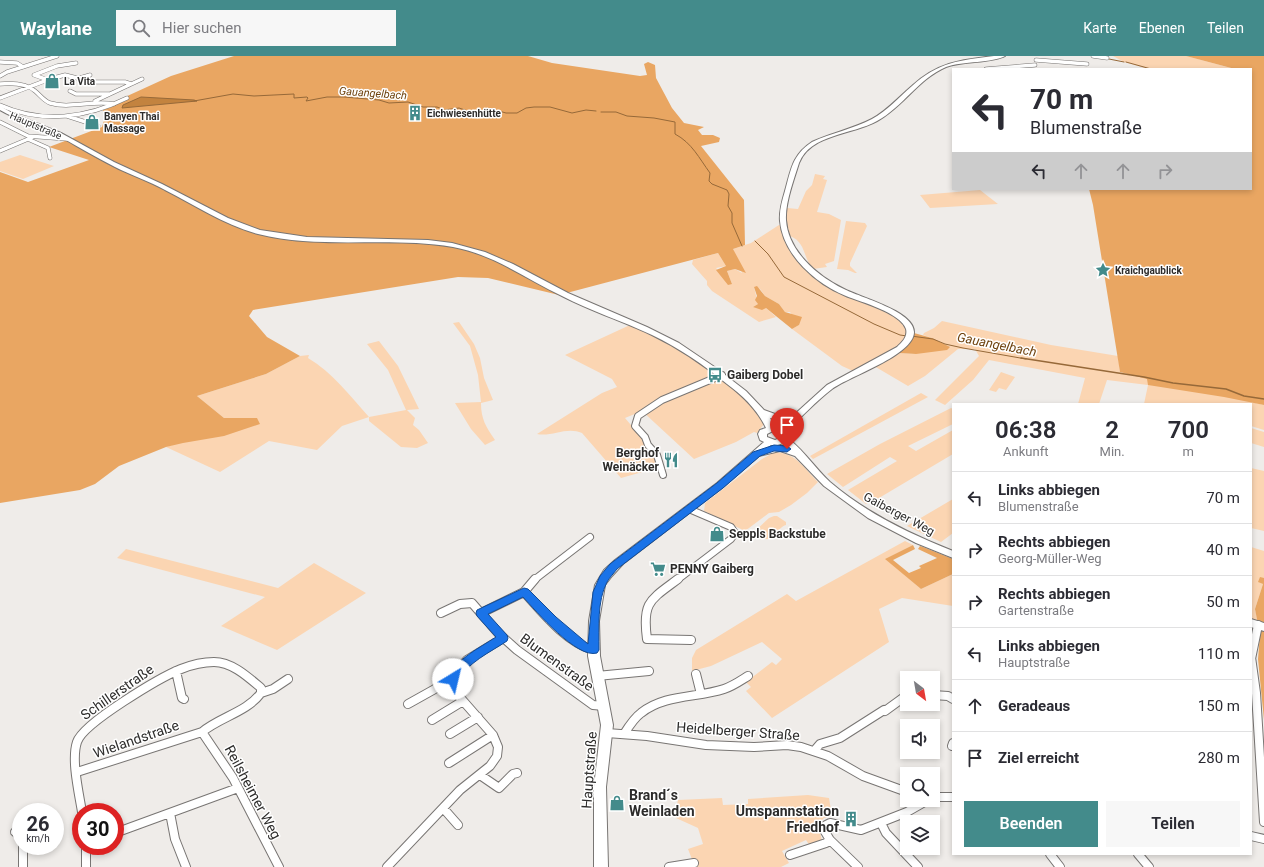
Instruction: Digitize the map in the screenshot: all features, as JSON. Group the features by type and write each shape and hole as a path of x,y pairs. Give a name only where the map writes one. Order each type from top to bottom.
{"main road":[{"path":"782,430 830,387 902,347 908,341 911,334 909,326 900,316 825,282 808,268 799,256 786,232 783,220 786,199 798,158 814,143 866,125 884,114 923,80 940,68 957,63 1003,56"},
{"name":"Hauptstraße","path":"0,108 14,117 44,126 118,166 175,192 221,218 260,232 300,239 325,241 436,243 454,245 483,253 506,262 571,298 656,334 694,356 741,391 761,411"},
{"path":"761,411 771,417 781,418 800,414"},
{"path":"761,411 771,428"},
{"path":"771,428 782,430 787,434 786,438 777,443 769,442 762,434 765,430 771,428"},
{"name":"Gaiberger Weg","path":"784,440 793,446 798,454 826,483 864,511 905,534 952,555"},
{"name":"Hauptstraße","path":"601,867 600,787 607,733 606,715 593,650 596,603 599,587 603,579 611,570 630,553 737,472 769,442"},
{"path":"756,454 777,448 798,454"}],"street":[{"path":"0,76 57,56"},
{"path":"993,68 1006,66 1035,67 1036,60 1040,56"},
{"path":"1093,56 1107,58"},
{"path":"52,57 58,64 57,66"},
{"path":"1036,60 1087,64"},
{"path":"0,62 17,64 23,67"},
{"path":"48,80 34,75 57,66 76,63"},
{"path":"0,98 69,72"},
{"path":"63,75 71,75 93,82 125,82 130,84"},
{"path":"80,78 90,75"},
{"path":"94,102 142,79"},
{"path":"0,80 2,84 29,88 44,101 50,103 64,104 94,102 114,104"},
{"path":"70,91 74,94 109,94"},
{"path":"0,105 13,111 29,115 52,117 67,116 101,109 127,98"},
{"path":"67,116 98,126"},
{"path":"0,122 48,148 50,158"},
{"path":"0,151 32,139 70,140"},
{"path":"663,475 657,454 649,446 646,437 635,426 638,416 661,401 722,376"},
{"path":"690,508 731,527 736,533 731,539 652,598 646,607 647,638 691,640"},
{"path":"481,613 524,592 527,586 545,571 590,537"},
{"path":"524,592 579,644 585,648 593,650"},
{"name":"Blumenstraße","path":"441,613 460,604 468,602 473,604 503,638 519,652 593,705 604,706"},
{"path":"1252,653 1258,625"},
{"path":"387,867 462,788 480,775 492,764 497,756 498,747 493,735 454,690 453,682 455,673 462,666 503,638"},
{"name":"Schillerstraße","path":"81,803 75,748 78,738 84,731 163,676 202,663 219,663 247,676 261,688 261,693"},
{"path":"1252,668 1254,734 1262,763 1264,822"},
{"path":"176,671 182,698 184,699"},
{"path":"597,676 649,671"},
{"path":"696,674 701,694"},
{"path":"624,734 639,715 651,707 675,698 730,687 748,676"},
{"path":"202,732 219,720 237,712 258,697 261,693 273,689 288,679"},
{"path":"408,704 442,685 453,682"},
{"path":"940,695 948,696 952,699"},
{"path":"814,751 820,744 840,738 860,724 865,724 900,700"},
{"path":"432,720 463,701"},
{"path":"450,734 478,717"},
{"name":"Wielandstraße","path":"78,772 202,732"},
{"name":"Reilsheimer Weg","path":"202,732 221,758 280,867"},
{"name":"Heidelberger Straße","path":"607,733 647,736 694,744 748,747 792,746 828,756 863,776 900,789"},
{"path":"449,763 493,735"},
{"path":"480,775 499,788 513,774 517,773"},
{"path":"124,830 238,788"},
{"path":"940,797 952,797"},
{"path":"858,867 830,840 824,830 825,826 829,824 838,824 857,830 881,823 918,807"},
{"path":"443,808 458,825"},
{"path":"170,813 175,839 186,867"},
{"path":"881,823 886,833 918,867"},
{"path":"1252,836 1264,839"},
{"path":"790,855 822,845 830,840"},
{"path":"23,855 23,867"},
{"path":"86,855 86,867"},
{"path":"1051,855 1060,867"},
{"path":"1139,855 1149,867"},
{"path":"669,867 694,863"}],"shaded area":[{"path":"234,56 528,56 552,63 640,76 647,75 644,64 648,62 655,65 656,78 672,108 684,123 704,127 698,130 702,135 713,135 720,138 719,142 701,146 744,200 745,245 733,249 746,273 735,269 727,271 732,284 728,285 716,270 726,266 718,253 559,295 488,278 458,277 253,310 249,316 267,337 300,356 266,374 197,396 224,418 257,418 260,424 224,436 166,447 119,466 95,484 80,490 0,503 0,172 28,182 89,160 49,147 102,127 106,114 101,108 171,76"},
{"path":"1113,56 1186,56 1231,68 1145,68 1124,62"},
{"path":"1186,56 1264,56 1264,405 1148,385 1147,379 1120,372 1089,190 1252,190 1252,68 1231,68"},
{"path":"141,97 197,101 122,108 123,105"},
{"path":"20,155 54,166 23,179 0,171 0,162"},
{"path":"815,174 825,176 823,179 827,180 817,212 829,214 841,220 834,261 825,264 827,267 813,269 807,260 802,246 790,236 785,214 787,208 798,209 806,191 812,185"},
{"path":"980,190 998,204 930,208 920,195"},
{"path":"846,221 865,223 867,226 850,263 850,266 857,273 837,269"},
{"path":"779,225 782,226 810,273 895,317 905,327 907,334 904,342 900,346 853,371 842,366 792,329 799,325 790,312 785,312 779,304 765,296 760,289 754,287 758,304 753,307 766,308 776,317 759,322 712,291 707,285 707,281 692,264 693,260 718,253 726,266 716,268 732,284 727,271 735,269 742,273 733,249 751,243"},
{"path":"757,286 765,296 779,304 785,312 802,317 799,325 792,329 766,308 762,310 753,307 758,304 755,300 757,296 754,287"},
{"path":"942,321 1051,345 1118,356 1120,372 1264,405 1264,430 1252,426 1252,403 1144,403 1148,385 1107,380 1099,403 1078,403 1085,378 989,360 973,380 945,405 935,400 979,356 975,349 958,349 925,376 908,386 874,366 899,353 916,354 932,338 923,335 924,333 934,328"},
{"path":"459,322 474,344 480,358 484,378 493,400 481,403 485,423 495,440 485,445 471,429 455,403 481,402 478,375 470,346 453,323"},
{"path":"630,325 678,348 716,374 750,403 757,411 764,424 757,433 754,432 736,442 694,459 642,411 625,418 653,451 657,461 646,471 621,478 582,433 576,431 565,431 543,435 537,434 602,393 617,387 612,379 565,355"},
{"path":"914,333 932,338 950,347 947,350 916,354 899,353 910,343"},
{"path":"379,341 398,366 419,409 407,410 415,418 413,425 419,430 428,443 417,448 401,447 369,421 369,417 406,410 388,370 367,344"},
{"path":"309,355 308,358 325,370 369,417 342,426 317,450 269,441 220,472 166,447 257,418 224,418 197,396 266,374 300,356"},
{"path":"1001,372 1015,377 1006,390 999,388 996,392 989,390"},
{"path":"921,393 928,397 813,459 810,456"},
{"path":"952,408 952,424 908,446 916,451 952,431 952,455 879,498 866,504 848,490 897,461 890,457 843,487 827,474 880,444"},
{"path":"1252,428 1264,432 1264,447 1252,443"},
{"path":"773,453 787,454 793,457 804,466 818,482 807,493 791,505 779,512 769,513 745,531 704,511 705,503 762,459"},
{"path":"1252,468 1264,471 1264,531 1252,528"},
{"path":"952,500 952,534 941,542 907,526"},
{"path":"777,516 786,522 786,525 772,537 766,539 761,538 755,531 769,518"},
{"path":"905,541 913,545 886,559 921,589 952,574 952,606 902,598 879,609 889,642 772,718 746,691 751,687 746,682 772,662 776,665 782,659 762,642 711,666 692,671 692,658 696,650 787,594 796,601"},
{"path":"913,545 915,549 893,560 909,573 921,568 919,566 937,558 918,549 920,546 952,559 952,574 921,589 885,559"},
{"path":"1252,547 1264,551 1264,578 1259,582 1263,584 1255,609 1258,621 1252,619"},
{"path":"126,549 278,588 314,563 366,593 277,650 221,626 265,597 117,558"},
{"path":"1260,577 1264,578 1264,720 1258,659 1260,634 1255,609 1263,584 1258,582"},
{"path":"808,795 829,798 832,816 824,818 818,824 822,841 810,846 806,840 782,851 789,863 781,867 695,867 688,849 703,844 698,828 676,818 678,815 675,814 678,800 722,798 723,805 748,804 748,799"}],"waterway":[{"path":"1109,59 1124,62"},
{"path":"1126,62 1147,68"},
{"name":"Gauangelbach","path":"194,101 233,94 254,96 294,94 294,98 307,97 308,98 306,101 327,97 344,97 379,100 389,103 408,102 423,107 437,107 444,110 459,108 477,114 499,111 506,113 517,113 526,108 534,107 550,107 572,113 586,110 596,111"},
{"name":"Gauangelbach","path":"601,112 616,112 627,116 654,118 675,122 675,134 691,146 699,156 710,173 709,181 712,184 727,190 729,194 728,206 732,213 732,223 742,246"},
{"name":"Gauangelbach","path":"755,241 768,254 784,277 874,324 900,335 907,336"},
{"name":"Gauangelbach","path":"911,336 933,339 945,344 963,348 1026,359"},
{"name":"Gauangelbach","path":"1021,358 1144,377 1173,383 1226,389 1244,396 1264,399"}],"place":[{"name":"La Vita","path":"52,81"},
{"name":"Eichwiesenhütte","path":"415,113"},
{"name":"Banyen Thai Massage","path":"92,122"},
{"name":"Kraichgaublick","path":"1103,270"},
{"name":"Gaiberg Dobel","path":"715,375"},
{"name":"Berghof Weinäcker","path":"671,460"},
{"name":"Seppls Backstube","path":"717,534"},
{"name":"PENNY Gaiberg","path":"658,569"},
{"name":"Brand´s Weinladen","path":"617,803"},
{"name":"Umspannstation Friedhof","path":"851,819"}],"route":[{"path":"453,679 456,671 465,662 503,638 481,613 524,592 579,644 585,648 593,650 594,622 598,592 603,579 609,572 630,553 720,486 756,454 774,448 787,449"}]}
